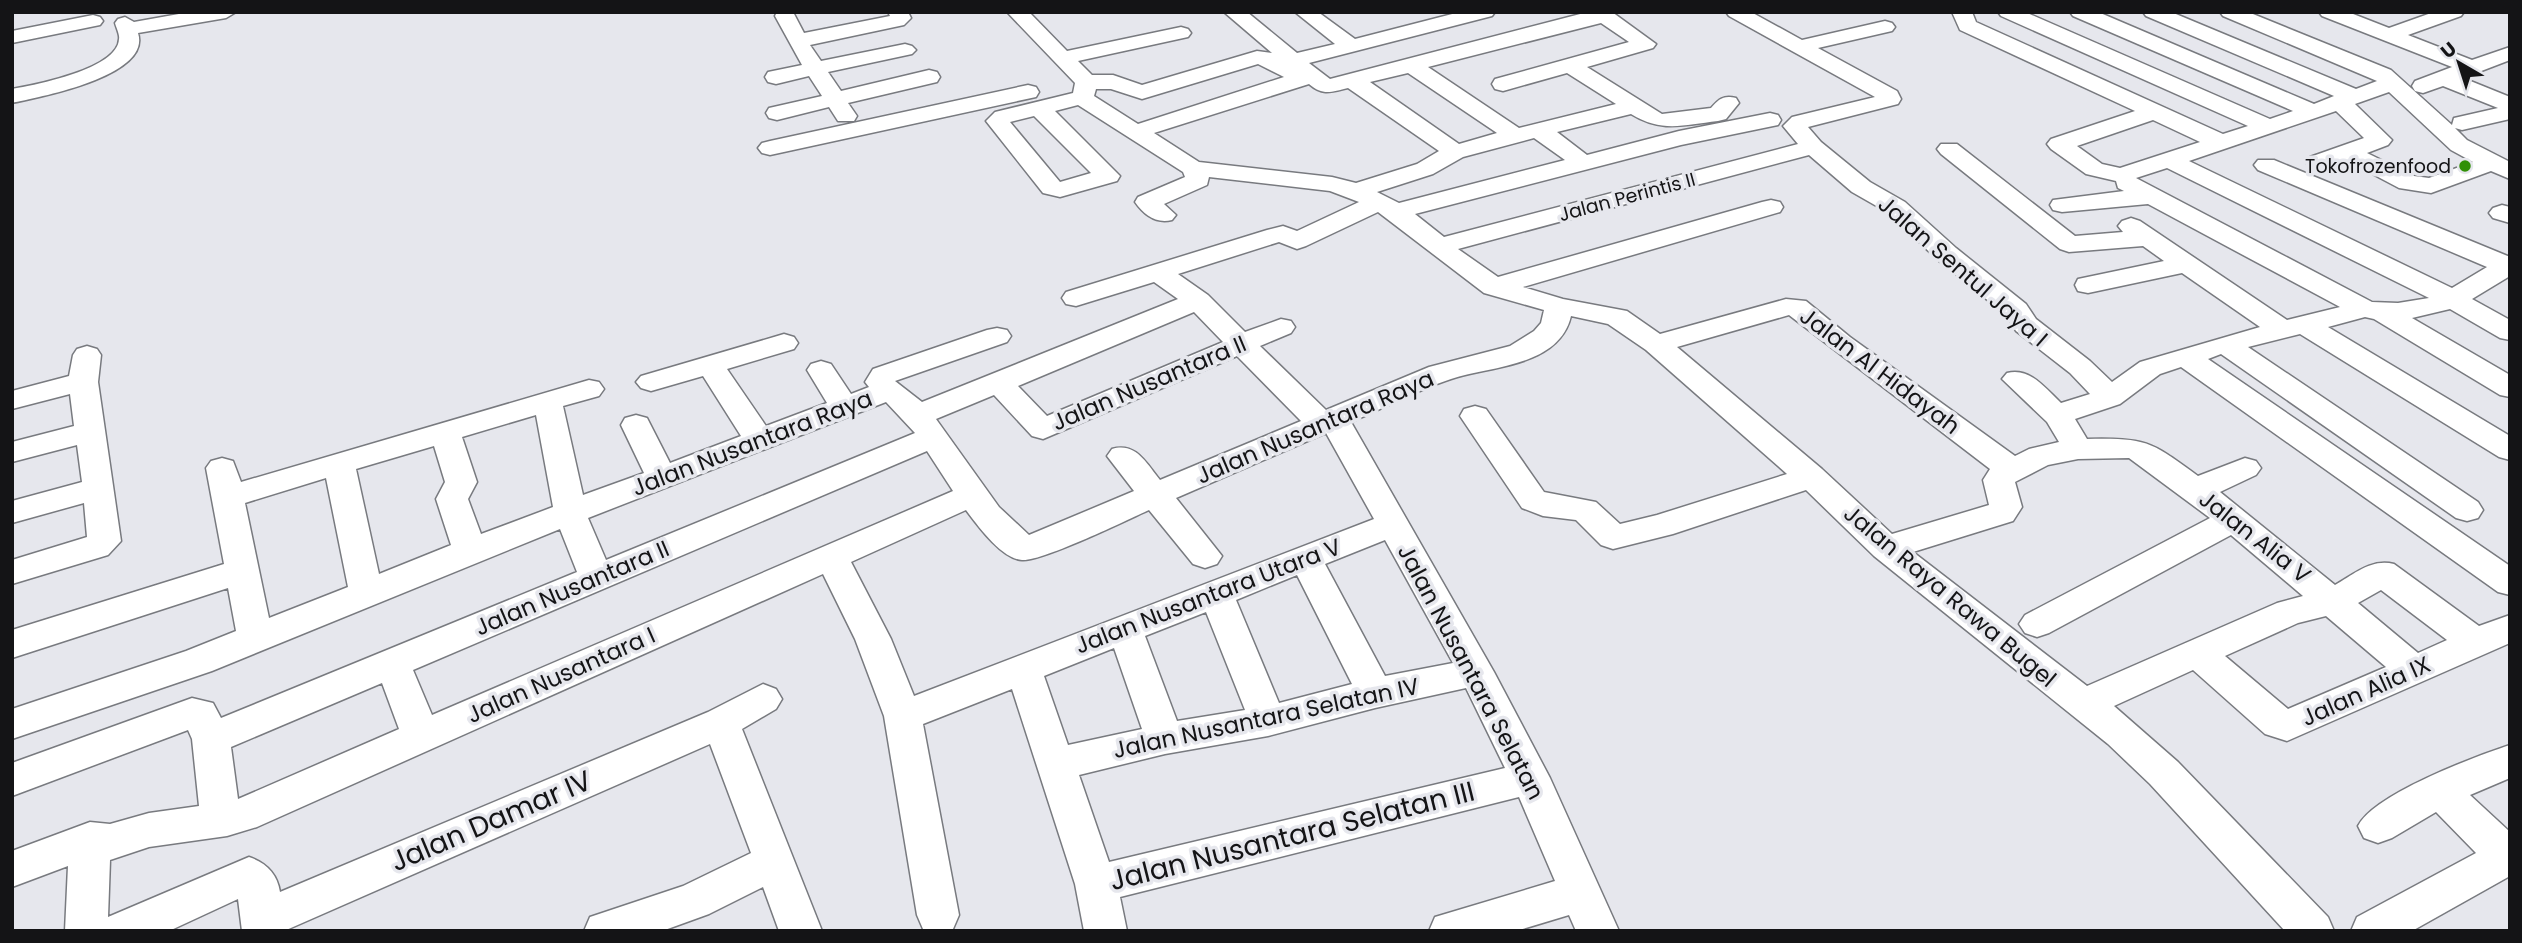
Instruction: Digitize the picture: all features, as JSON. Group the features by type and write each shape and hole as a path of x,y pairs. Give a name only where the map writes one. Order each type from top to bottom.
{"street":[{"path":"19,12 13,37 94,16 118,20 127,26 226,12"},
{"path":"127,26 191,12"},
{"path":"797,41 897,21 901,19 898,12"},
{"path":"1017,12 1063,58 1085,90 1138,131 1193,168 1332,184 1356,191 1388,207 1494,287 1676,237 1771,207"},
{"path":"1234,12 1326,87 1601,14 1646,44 1503,84"},
{"path":"1305,12 1352,46"},
{"path":"1295,60 1410,31 1459,15 1485,12"},
{"path":"1962,12 1966,26 2220,142"},
{"path":"2008,12 2269,127"},
{"path":"2080,12 2312,111"},
{"path":"2230,12 2388,79 2420,82 2445,79 2510,53"},
{"path":"2252,12 2291,20 2420,82 2503,165"},
{"path":"2329,12 2473,68"},
{"path":"2390,35 2454,12"},
{"path":"2040,59 2162,13 2346,98 2380,140 2318,162"},
{"path":"1459,15 1543,73"},
{"path":"785,16 797,41 855,128"},
{"path":"1391,19 1410,31"},
{"path":"1737,22 1762,26 1801,46 1885,27"},
{"path":"12,96 48,90 82,79 124,55 129,45 127,26"},
{"path":"1063,58 1181,33"},
{"name":"Jalan Sentul Jaya I","path":"1801,46 1890,99 1800,122 1794,126 1861,187 1896,207 1947,254 2016,310 2026,325 2080,367 2110,397"},
{"path":"776,77 905,50"},
{"path":"770,148 855,128 1034,100 1113,82 1142,92 1257,57 1269,59 1301,79 1138,131"},
{"path":"43,62 48,90"},
{"path":"1412,66 1512,133 1510,136"},
{"path":"1571,66 1655,120 1718,114 1728,103"},
{"path":"777,113 929,77"},
{"path":"2155,112 2059,144 2094,169 2121,175 2269,127 2388,79"},
{"path":"2388,79 2459,145 2503,165"},
{"path":"2445,79 2510,105"},
{"path":"1353,81 1455,152"},
{"path":"1356,191 1425,169 1455,152 1634,106"},
{"path":"2462,123 2510,112"},
{"path":"1076,298 1280,234 1297,241 1388,207 1530,177 1582,162 1770,120"},
{"path":"1540,129 1582,162"},
{"path":"1484,144 1530,177"},
{"name":"Jalan Perintis II","path":"1439,246 1814,147"},
{"path":"1949,149 2069,244 2148,237"},
{"path":"2348,152 2409,183 2431,186 2503,165"},
{"path":"2171,160 2452,299 2510,332"},
{"path":"2266,164 2503,274"},
{"path":"1163,215 1147,202 1198,180 1193,168"},
{"path":"2127,183 2374,311 2510,388"},
{"path":"2062,205 2152,196"},
{"path":"1629,197 1676,237"},
{"path":"2125,222 2186,264 2510,450"},
{"path":"2088,285 2186,264"},
{"name":"Jalan Nusantara Selatan","path":"1159,273 1198,301 1327,421 1392,525 1476,672 1530,778 1598,931"},
{"path":"2058,416 2110,397 2150,368 2225,344 2374,311 2426,307 2452,299 2503,274"},
{"name":"Jalan Raya Rawa Bugel","path":"1494,287 1559,306 1606,313 1617,317 1656,344 1811,477 1886,548 2121,733 2164,773 2313,931"},
{"path":"999,383 1198,301"},
{"name":"Jalan Nusantara Raya","path":"12,724 255,639 470,551 887,391 897,394 972,495 1013,542 1024,549 1064,535 1450,370 1473,367 1515,353 1540,341 1555,325 1559,306"},
{"name":"Jalan Al Hidayah","path":"1656,344 1786,307 1796,307 1840,343 2014,471"},
{"name":"Jalan Nusantara II","path":"211,739 596,578 924,427 999,383 1042,429 1280,327"},
{"path":"887,391 880,383 883,375 997,336"},
{"path":"652,382 784,343"},
{"path":"2225,344 2467,510"},
{"path":"2187,358 2510,583"},
{"path":"709,364 760,441"},
{"path":"12,400 85,368 89,432 99,488 104,541 101,545 12,572"},
{"path":"821,370 845,408"},
{"path":"2017,379 2058,416 2078,449"},
{"path":"255,639 225,482 339,464 589,389"},
{"path":"547,402 556,433 570,513 596,578"},
{"path":"1475,416 1533,499 1543,505 1586,510 1613,537 1661,526 1811,477"},
{"path":"636,425 662,478"},
{"path":"12,452 89,432"},
{"path":"445,432 461,482 452,499 470,551"},
{"name":"Jalan Alia V","path":"2014,471 2040,456 2078,449 2131,448 2146,453 2234,519 2414,670"},
{"path":"1124,456 1205,556"},
{"path":"339,464 366,593"},
{"path":"2196,491 2245,468"},
{"path":"1886,548 2001,513 2006,508 1999,480 2014,471"},
{"path":"12,512 99,488"},
{"name":"Jalan Nusantara I","path":"12,869 90,840 110,842 149,830 243,815 972,495"},
{"path":"2038,624 2234,519"},
{"name":"Jalan Nusantara Utara V","path":"903,716 1392,525"},
{"path":"831,556 873,639 903,716 938,915"},
{"path":"1305,558 1375,693"},
{"path":"12,644 242,571"},
{"path":"2082,704 2289,612 2334,601 2382,573 2476,643"},
{"path":"1216,593 1268,721"},
{"name":"Jalan Alia IX","path":"2197,652 2277,723 2287,726 2510,628"},
{"path":"1125,629 1165,739"},
{"path":"393,663 421,736"},
{"path":"1023,668 1096,884 1106,931"},
{"name":"Jalan Nusantara Selatan IV","path":"1056,764 1165,739 1268,721 1375,693 1476,672"},
{"name":"Jalan Damar IV","path":"262,925 721,723 763,699"},
{"path":"12,780 192,713 200,714 211,739 220,815 228,819"},
{"path":"721,723 801,931"},
{"path":"2378,826 2440,790 2510,761"},
{"name":"Jalan Nusantara Selatan III","path":"1096,884 1530,778"},
{"path":"2372,931 2508,856 2440,790"},
{"path":"86,931 90,840"},
{"path":"605,931 694,901 774,862"},
{"path":"123,931 249,875 258,886 262,925"},
{"path":"1450,931 1579,893"}],"place":[{"name":"Tokofrozenfood","path":"2465,166"}]}
